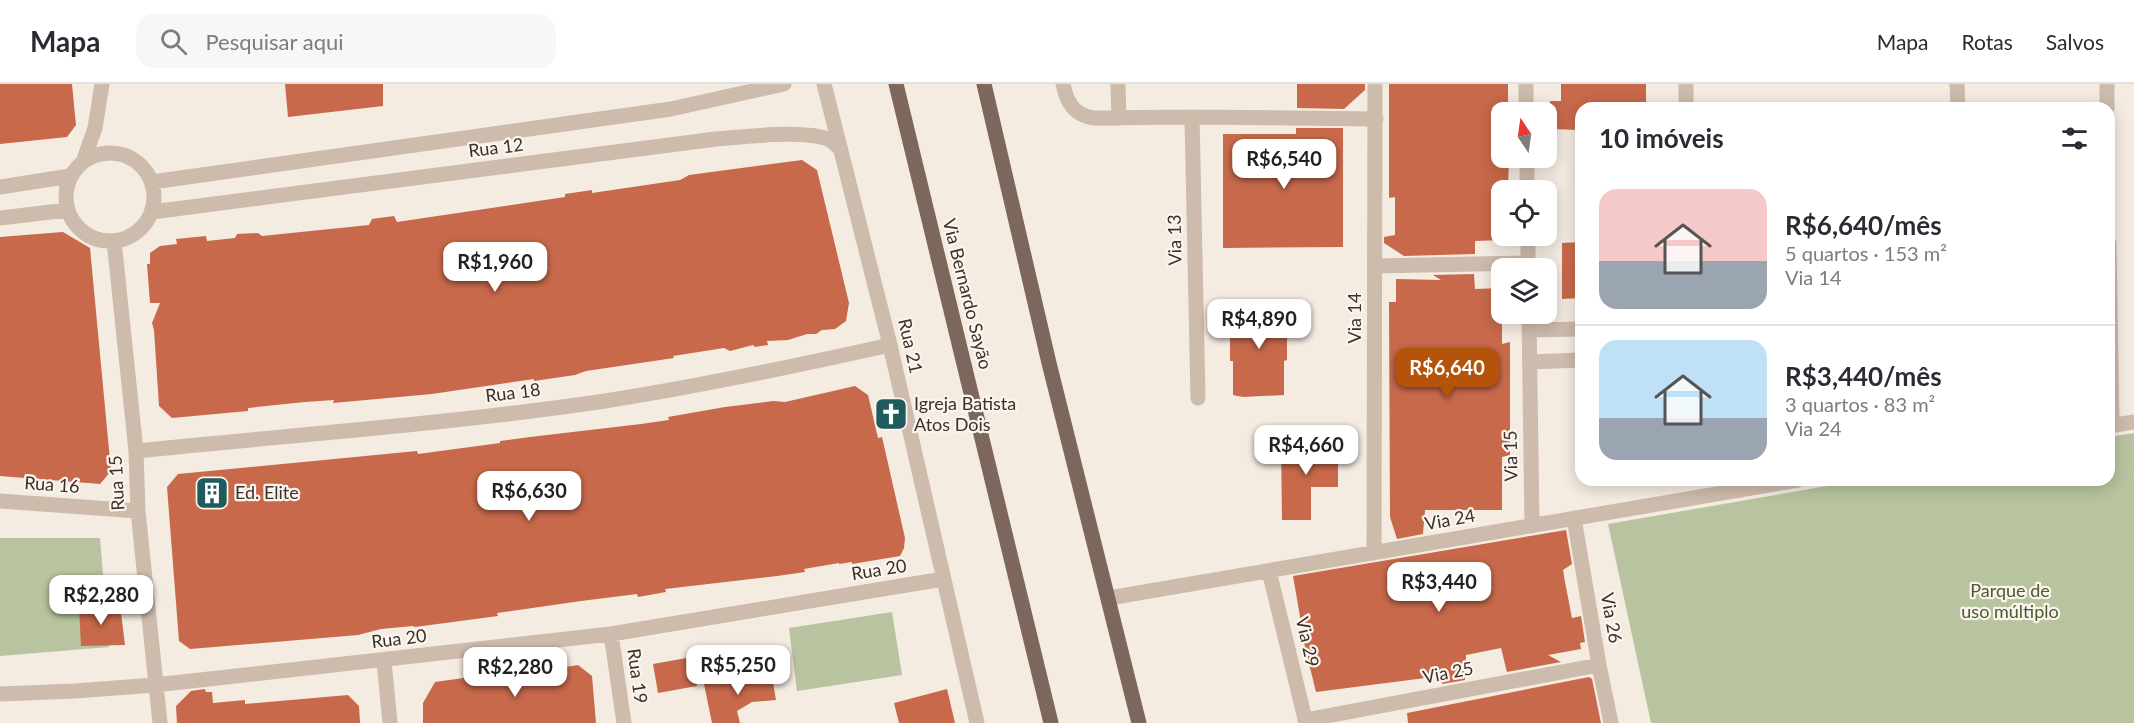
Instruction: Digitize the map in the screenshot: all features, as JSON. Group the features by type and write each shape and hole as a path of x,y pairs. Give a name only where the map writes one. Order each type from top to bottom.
{"main road":[{"name":"Via Bernardo Sayão","path":"896,84 1051,723"},
{"path":"984,84 1049,363 1139,723"}],"street":[{"path":"83,162 94,128 102,84"},
{"name":"Rua 12","path":"152,182 671,109 784,84"},
{"name":"Rua 21","path":"824,84 890,345 977,723"},
{"path":"1063,84 1068,102 1074,110 1083,116 1094,118 1376,119"},
{"path":"1118,84 1119,118"},
{"name":"Via 14","path":"1374,553 1375,84"},
{"path":"1526,84 1526,102"},
{"path":"1686,84 1686,102"},
{"path":"1957,84 1958,102"},
{"path":"2107,84 2107,102"},
{"name":"Via 13","path":"1192,117 1198,398"},
{"name":"Rua 12","path":"152,212 716,139 784,134 813,136 831,140 841,150"},
{"path":"114,152 130,157 144,167 152,182 155,197 152,212 143,226 130,237 114,241 94,239 78,227 67,210 65,193 70,177 83,162 98,154 114,152"},
{"path":"0,187 70,177"},
{"path":"0,218 67,210"},
{"name":"Rua 15","path":"114,241 136,451 138,510 160,723"},
{"path":"1375,266 1491,266"},
{"name":"Via 15","path":"1529,324 1532,526"},
{"path":"1529,330 1575,329"},
{"name":"Rua 18","path":"136,451 519,412 606,400 765,373 890,345"},
{"path":"1530,362 1575,360"},
{"path":"2115,425 2134,422"},
{"name":"Via 24","path":"1109,598 1763,486"},
{"name":"Rua 16","path":"0,501 138,510"},
{"name":"Via 26","path":"1574,518 1611,723"},
{"name":"Via 29","path":"1269,571 1306,721"},
{"name":"Rua 20","path":"0,694 155,685 384,661 611,633 943,579"},
{"name":"Rua 19","path":"611,633 624,723"},
{"path":"384,661 390,723"},
{"name":"Via 25","path":"1306,721 1599,665"}],"green space":[{"name":"Parque de uso múltiplo","path":"2134,433 2134,723 1651,723 1608,524 1827,486 2115,486 2115,436"},
{"path":"0,538 100,538 109,647 0,656"},
{"path":"892,612 902,675 797,691 789,628"}],"building":[{"path":"0,84 72,84 76,125 67,137 0,144"},
{"path":"285,84 383,84 383,106 288,117"},
{"path":"1297,84 1365,84 1365,90 1344,109 1297,108"},
{"path":"1389,84 1508,84 1508,102 1491,102 1491,168 1509,168 1508,180 1491,180 1491,240 1475,241 1475,254 1404,256 1384,243 1384,237 1395,235 1395,197 1389,198"},
{"path":"1561,84 1646,84 1646,102 1575,102 1575,130 1557,129 1557,102 1550,101 1561,101"},
{"path":"1296,128 1343,128 1343,247 1223,248 1223,134 1296,134"},
{"path":"802,160 817,170 849,303 846,321 835,329 822,330 816,334 807,334 788,340 767,341 768,345 755,347 753,345 730,351 724,348 586,371 575,375 432,394 333,403 334,400 305,402 248,408 248,411 172,418 159,406 152,323 160,303 150,303 147,264 150,264 150,253 160,246 177,244 176,239 206,236 207,241 235,238 237,234 258,233 262,236 369,225 372,219 394,216 397,222 565,197 565,194 592,190 592,193 680,180 689,175"},
{"path":"63,232 90,248 111,471 100,484 0,476 0,237"},
{"path":"1575,242 1575,298 1562,299 1562,243"},
{"path":"1474,274 1475,289 1491,288 1491,324 1502,324 1502,344 1510,342 1510,455 1502,457 1502,510 1425,510 1423,534 1397,539 1390,517 1389,302 1396,302 1396,279 1441,280 1433,275"},
{"path":"1243,303 1285,305 1287,360 1284,361 1284,395 1243,397 1233,395 1230,338 1233,338 1233,305 1243,305"},
{"path":"855,386 868,395 878,438 882,437 905,538 900,556 852,564 852,562 839,563 804,569 805,572 777,576 665,589 666,592 638,597 637,594 581,601 497,613 498,616 381,629 358,635 190,649 179,641 167,487 178,474 417,451 418,454 500,443 500,441 669,420 668,417 725,407 773,401 785,402"},
{"path":"1338,443 1338,487 1311,487 1311,520 1282,520 1281,444"},
{"path":"1566,530 1572,564 1563,570 1565,582 1572,618 1581,616 1585,642 1580,643 1581,649 1548,655 1561,662 1507,672 1501,648 1466,655 1465,680 1442,684 1441,676 1316,692 1302,635 1293,576"},
{"path":"120,605 125,645 81,646 79,606"},
{"path":"692,657 697,686 658,693 653,664"},
{"path":"552,663 553,669 578,665 592,676 596,723 423,723 423,703 435,682 521,670"},
{"path":"771,671 776,700 752,702 737,711 740,723 712,723 704,684 731,679 742,684 747,676"},
{"path":"1589,677 1592,679 1601,723 1408,723 1407,713"},
{"path":"205,689 206,692 212,692 213,703 245,700 245,704 348,695 359,706 360,723 177,723 176,706 191,691"},
{"path":"947,689 955,723 899,723 894,703"}],"place":[{"name":"Igreja Batista Atos Dois","path":"891,414"},
{"name":"Ed. Elite","path":"212,493"}]}
